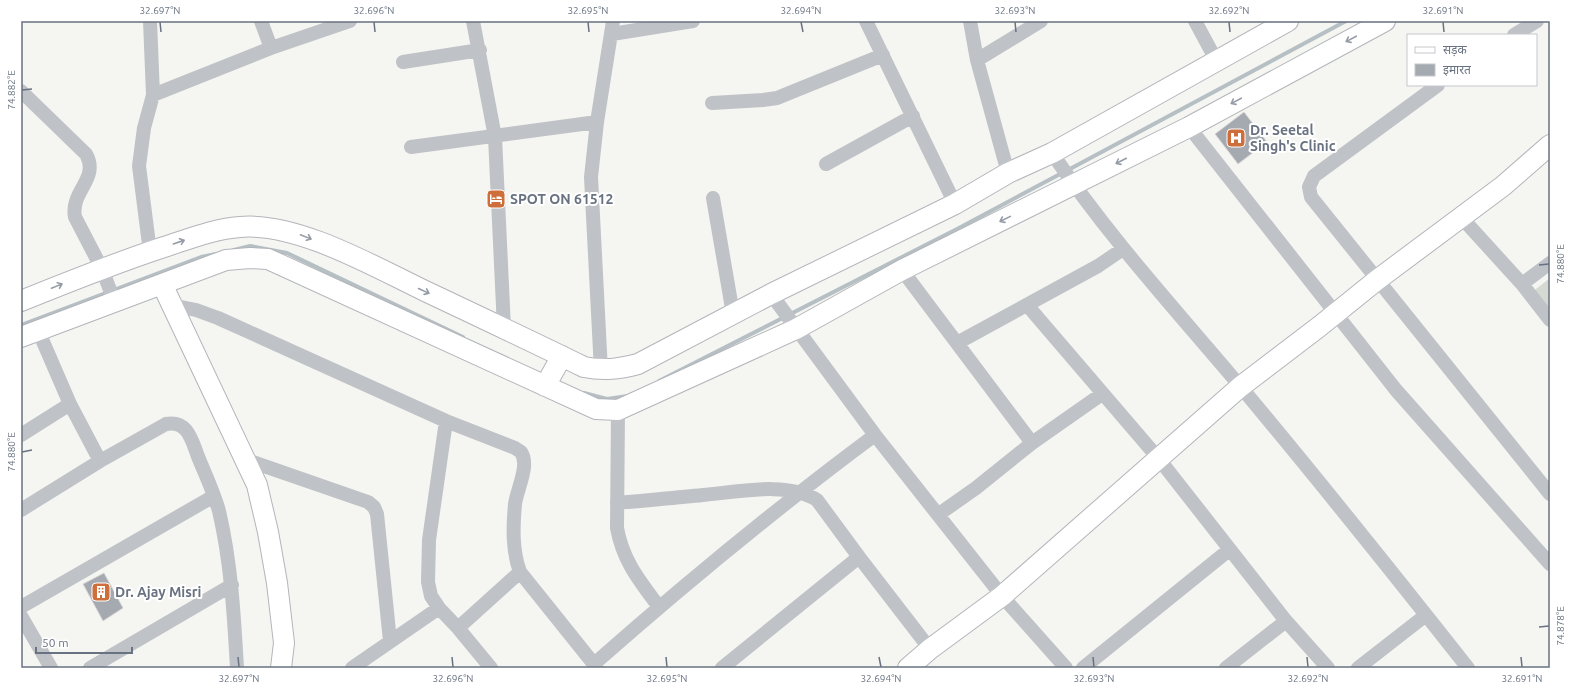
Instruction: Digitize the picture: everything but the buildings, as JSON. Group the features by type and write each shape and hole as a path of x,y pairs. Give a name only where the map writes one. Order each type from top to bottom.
{"main road":[{"path":"30,333 114,300 226,260 250,258 268,259 553,372 584,367 601,371 618,369 638,364 733,314 774,298 955,204 1008,173 1055,157 1216,60 1288,21"},
{"path":"21,301 103,273 150,252 217,229 241,226 286,230 360,260 504,328 596,409 618,410 902,270 1072,183 1189,127 1385,21"},
{"path":"911,667 930,649 1002,596 1240,386 1336,314 1377,280 1503,186 1550,145"},
{"path":"162,284 256,485 268,532 277,583 284,643 281,668"}],"street":[{"path":"150,21 153,95 144,128 139,166 140,187 150,252"},
{"path":"261,21 271,48"},
{"path":"153,95 271,48 350,21"},
{"path":"474,21 495,137 504,328"},
{"path":"601,371 591,177 597,122 613,28 693,21"},
{"path":"866,21 955,204"},
{"path":"970,21 977,60 1008,173"},
{"path":"977,60 1041,21"},
{"path":"1195,21 1216,60"},
{"path":"1516,34 1537,21"},
{"path":"403,62 480,50"},
{"path":"712,103 777,98 883,55"},
{"path":"1437,86 1314,176 1309,187 1311,197 1550,494"},
{"path":"21,91 86,154 90,161 90,175 75,201 73,208 75,217 103,273 114,300"},
{"path":"826,164 913,116"},
{"path":"411,148 597,122"},
{"path":"1189,127 1396,390 1550,564"},
{"path":"1055,157 1072,183 1123,249 1240,386 1468,668"},
{"path":"713,198 733,314"},
{"path":"1462,217 1522,284 1550,320"},
{"path":"956,343 1098,266 1123,249"},
{"path":"1522,284 1550,263"},
{"path":"902,270 1032,443"},
{"path":"774,298 875,435 939,514 1002,596 1066,668"},
{"path":"171,305 196,310 218,318 446,421 515,448 524,455 524,464 516,503 514,556 520,572 595,666 659,607 798,492 875,435"},
{"path":"1028,305 1102,394 1159,459 1286,621 1328,668"},
{"path":"30,333 100,461"},
{"path":"939,514 976,488 1032,443 1102,394"},
{"path":"21,435 70,404"},
{"path":"618,410 617,528 623,553 631,569 659,607"},
{"path":"446,421 429,540 427,572 431,596 439,608 458,628 490,668"},
{"path":"21,510 100,461 166,424 179,423 183,425 190,438 214,496 224,538 232,585 237,668"},
{"path":"244,459 368,502 374,507 377,514 390,641"},
{"path":"618,503 764,490 798,492 809,495 817,500 930,649"},
{"path":"21,607 214,496"},
{"path":"1083,668 1229,550"},
{"path":"722,668 859,557"},
{"path":"458,628 520,572"},
{"path":"90,668 232,585"},
{"path":"352,668 439,608"},
{"path":"1358,668 1426,615"},
{"path":"21,616 51,668"},
{"path":"1226,668 1286,621"}],"shaded area":[{"path":"1550,278 1550,317 1531,293"}],"waterway":[{"path":"1068,170 1346,21"},
{"path":"659,381 959,228 1062,173"},
{"path":"234,250 250,246 287,253 463,337"},
{"path":"21,325 201,257 216,254"},
{"path":"584,393 607,399 628,396"}],"place":[{"name":"Dr. Seetal Singh's Clinic","path":"1236,138"},
{"name":"SPOT ON 61512","path":"496,199"},
{"name":"Dr. Ajay Misri","path":"101,592"}]}
